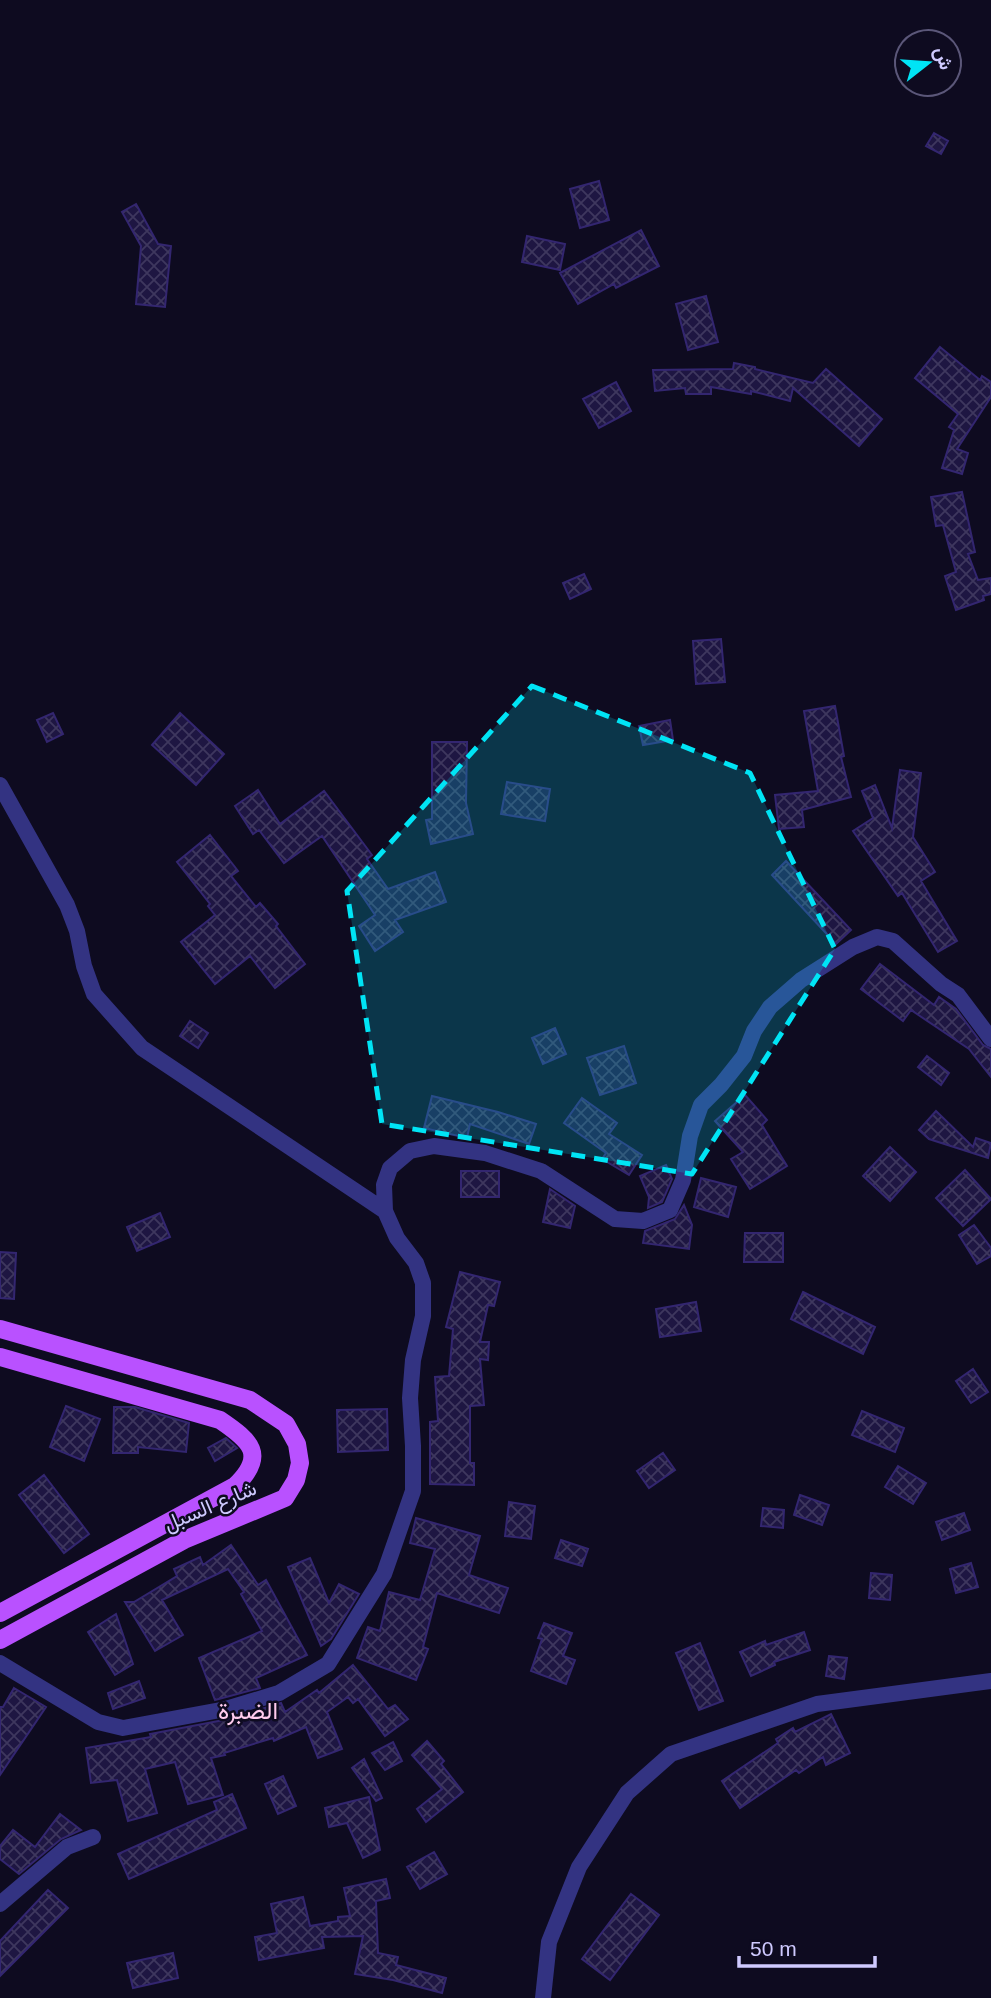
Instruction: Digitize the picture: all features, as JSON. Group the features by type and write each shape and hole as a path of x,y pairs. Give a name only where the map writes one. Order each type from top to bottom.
{"main road":[{"name":"شارع السبل","path":"0,1328 250,1400 286,1424 297,1444 300,1463 296,1480 285,1499 184,1539 0,1640"},
{"name":"شارع السبل","path":"0,1357 220,1420 239,1433 251,1446 254,1458 247,1474 235,1486 0,1613"}],"street":[{"path":"0,785 67,905 94,994 122,1027 142,1048 385,1211"},
{"path":"0,1663 97,1722 123,1728 226,1709 279,1693 328,1664 384,1574 413,1491 410,1398 413,1360 423,1316 424,1283 416,1263 397,1238 385,1211 384,1185 390,1168 410,1151 434,1146 485,1153 541,1171 615,1219 643,1221 670,1210 683,1181 690,1136 701,1105 744,1056 754,1031 770,1007 802,980 853,947 877,937 893,941 941,984 958,995 991,1039"},
{"path":"543,1998 549,1942 579,1867 627,1793 671,1754 817,1704 991,1681"},
{"path":"0,1904 67,1846 93,1837"}],"highlighted area":[{"path":"532,686 750,773 835,949 692,1174 382,1124 347,891"}],"building":[{"path":"934,133 948,141 941,154 926,146"},
{"path":"599,181 609,220 580,228 570,189"},
{"path":"136,204 158,244 171,246 165,307 136,304 141,246 122,212"},
{"path":"641,230 659,266 616,288 614,284 578,304 560,273"},
{"path":"527,236 565,244 560,270 522,262"},
{"path":"706,296 718,342 688,350 676,304"},
{"path":"940,347 980,380 982,376 991,382 991,397 957,449 968,453 962,474 942,468 954,430 949,427 958,414 915,378"},
{"path":"734,363 813,383 826,369 882,419 859,446 793,388 790,401 751,391 751,394 711,387 711,394 686,394 685,388 655,391 653,370 733,369"},
{"path":"616,382 631,411 599,428 583,399"},
{"path":"962,492 975,552 968,554 978,580 991,578 991,594 983,596 984,600 956,610 945,576 956,572 943,525 936,526 931,497"},
{"path":"584,574 591,589 570,599 563,583"},
{"path":"721,639 725,682 696,684 693,641"},
{"path":"835,706 844,756 841,757 851,797 802,810 804,827 779,829 775,795 818,791 804,711"},
{"path":"53,713 63,734 47,742 37,720"},
{"path":"180,713 224,754 196,785 152,745"},
{"path":"670,720 673,740 643,745 639,726"},
{"path":"432,742 467,742 466,803 473,834 431,844 426,820 432,819"},
{"path":"900,770 921,773 913,837 935,872 921,881 957,941 938,952 902,893 898,896 853,831 873,818 862,791 875,785 892,828"},
{"path":"507,782 550,789 545,821 501,814"},
{"path":"258,790 280,824 324,791 372,855 367,859 388,889 435,872 446,902 395,920 403,932 375,951 359,926 375,915 322,836 284,863 259,830 253,834 235,806"},
{"path":"210,835 238,871 231,876 256,907 260,903 278,924 276,926 305,964 275,988 250,956 215,984 181,942 215,915 208,906 210,904 177,862"},
{"path":"786,861 851,930 836,944 772,875"},
{"path":"880,964 934,1005 939,997 956,1009 983,1045 991,1049 991,1077 969,1049 911,1010 903,1021 861,989"},
{"path":"190,1021 208,1033 198,1048 180,1036"},
{"path":"555,1028 566,1054 543,1064 532,1038"},
{"path":"624,1046 636,1083 600,1095 587,1058"},
{"path":"927,1056 949,1073 941,1085 918,1067"},
{"path":"745,1095 767,1120 762,1125 787,1166 750,1189 731,1159 743,1152 715,1121"},
{"path":"432,1096 536,1124 529,1144 470,1124 467,1138 424,1128"},
{"path":"582,1098 617,1123 609,1134 642,1155 629,1175 602,1159 606,1153 564,1123"},
{"path":"936,1111 973,1147 976,1138 991,1143 988,1158 929,1139 919,1130"},
{"path":"890,1147 916,1172 890,1201 863,1176"},
{"path":"666,1165 672,1179 662,1202 648,1208 649,1197 640,1176"},
{"path":"965,1170 991,1199 963,1226 936,1198"},
{"path":"461,1171 499,1171 499,1197 461,1197"},
{"path":"701,1178 736,1187 728,1217 694,1207"},
{"path":"550,1189 575,1206 570,1228 543,1222"},
{"path":"684,1205 692,1225 689,1249 643,1243 645,1231 675,1219"},
{"path":"160,1213 170,1237 137,1251 127,1227"},
{"path":"974,1225 991,1248 991,1256 977,1264 959,1235"},
{"path":"745,1233 783,1233 783,1262 744,1262"},
{"path":"0,1252 16,1253 14,1299 0,1298"},
{"path":"460,1272 500,1282 494,1306 488,1305 480,1342 489,1342 488,1360 480,1359 484,1405 470,1406 470,1463 474,1463 474,1485 430,1484 430,1422 438,1421 435,1377 449,1376 453,1329 446,1327"},
{"path":"803,1292 875,1327 863,1354 791,1319"},
{"path":"696,1302 701,1331 660,1337 656,1309"},
{"path":"973,1369 988,1392 971,1403 956,1381"},
{"path":"66,1406 100,1419 84,1461 50,1447"},
{"path":"114,1407 135,1407 189,1423 186,1452 138,1447 138,1453 113,1453"},
{"path":"387,1409 388,1450 338,1452 337,1410"},
{"path":"862,1411 904,1428 895,1452 852,1435"},
{"path":"226,1438 237,1448 215,1461 208,1448"},
{"path":"663,1453 675,1470 649,1488 637,1471"},
{"path":"898,1466 926,1483 913,1504 885,1487"},
{"path":"44,1475 89,1534 64,1553 19,1495"},
{"path":"800,1495 829,1505 822,1525 794,1515"},
{"path":"509,1502 535,1506 531,1539 505,1536"},
{"path":"763,1508 784,1510 783,1528 761,1526"},
{"path":"964,1513 970,1530 942,1540 936,1522"},
{"path":"416,1518 480,1536 469,1575 508,1588 499,1613 437,1593 423,1647 428,1649 416,1680 357,1658 368,1627 380,1631 389,1592 420,1600 435,1549 410,1543"},
{"path":"561,1540 588,1549 582,1566 555,1558"},
{"path":"231,1545 258,1585 266,1580 307,1655 256,1678 260,1688 215,1700 199,1658 262,1631 241,1594 244,1592 228,1569 162,1600 183,1635 155,1651 125,1602 134,1602 177,1576 174,1569 200,1557 203,1565"},
{"path":"310,1558 329,1603 339,1584 359,1594 331,1639 321,1646 288,1567"},
{"path":"971,1563 978,1587 956,1593 950,1569"},
{"path":"871,1573 892,1575 890,1600 869,1598"},
{"path":"116,1614 133,1664 115,1675 88,1632"},
{"path":"544,1623 572,1633 563,1656 575,1660 566,1684 531,1671 542,1639 538,1638"},
{"path":"804,1632 810,1650 774,1662 775,1665 751,1676 740,1652 765,1641 766,1645"},
{"path":"700,1643 723,1701 699,1710 676,1653"},
{"path":"829,1656 847,1658 844,1679 826,1676"},
{"path":"353,1665 388,1709 395,1705 408,1719 385,1736 358,1699 353,1703 348,1697 327,1712 342,1749 318,1758 306,1727 274,1741 273,1738 211,1758 223,1795 188,1804 175,1762 145,1769 157,1813 128,1821 117,1780 91,1783 86,1748 151,1737 150,1734 229,1719 281,1703 285,1712 317,1690 319,1693"},
{"path":"139,1681 145,1698 113,1709 108,1693"},
{"path":"14,1688 46,1707 0,1775 0,1707 3,1707"},
{"path":"831,1714 850,1753 826,1765 823,1757 799,1773 796,1770 740,1808 722,1781 778,1743 776,1739 793,1728 795,1732"},
{"path":"427,1741 444,1761 441,1764 463,1792 426,1822 417,1809 442,1789 412,1755"},
{"path":"393,1742 402,1761 385,1770 372,1753"},
{"path":"364,1759 382,1798 376,1801 352,1768"},
{"path":"283,1776 296,1806 278,1814 265,1784"},
{"path":"232,1794 246,1828 129,1879 118,1854 217,1810 214,1802"},
{"path":"369,1797 380,1850 363,1858 347,1823 329,1827 325,1808"},
{"path":"60,1814 81,1830 61,1839 19,1874 0,1859 0,1846 13,1830 35,1847"},
{"path":"434,1852 447,1874 420,1889 407,1867"},
{"path":"386,1879 390,1898 376,1901 378,1953 398,1957 396,1965 446,1978 442,1993 393,1980 355,1974 363,1936 322,1937 324,1948 259,1960 255,1937 277,1933 271,1904 303,1897 310,1926 338,1921 338,1917 350,1916 344,1888"},
{"path":"48,1890 68,1908 0,1976 0,1941"},
{"path":"631,1894 659,1915 610,1980 582,1959"},
{"path":"173,1953 178,1978 133,1988 127,1963"}],"district":[{"name":"الضبرة","path":"248,1711"}]}
